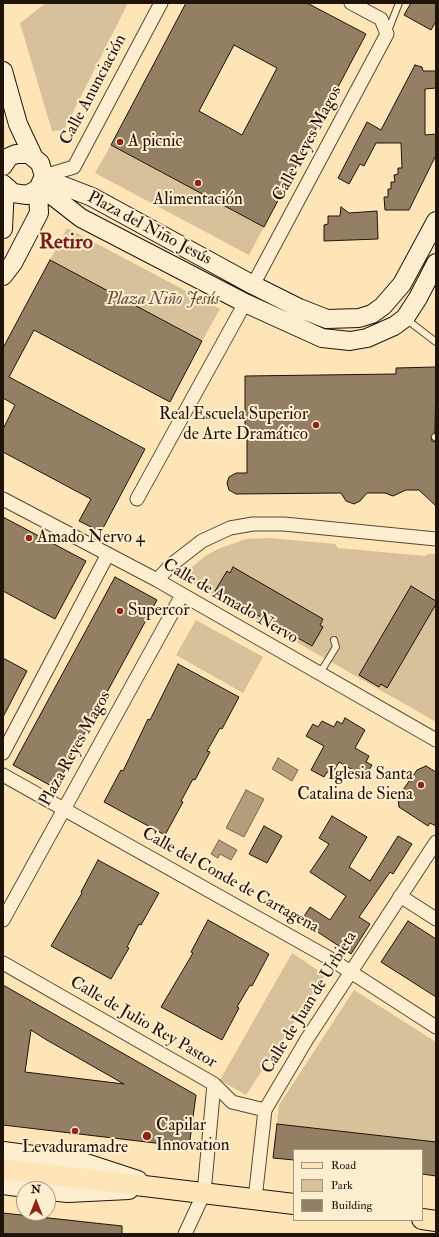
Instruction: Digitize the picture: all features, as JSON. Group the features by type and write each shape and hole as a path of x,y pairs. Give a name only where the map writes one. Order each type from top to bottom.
{"main road":[{"path":"3,71 18,124 33,156 40,163 41,182 39,213 13,263 3,276"},
{"path":"3,166 10,157 16,154 23,153 33,156"},
{"path":"4,185 19,196 33,193 41,182"},
{"name":"Plaza del Niño Jesús","path":"41,182 92,198 253,285 299,308 327,319 359,318 372,314 383,306 402,284 436,221"},
{"name":"Plaza del Niño Jesús","path":"41,182 81,218 245,303 322,338 350,341 366,338 381,332 405,318"},
{"path":"3,229 4,185"},
{"path":"405,318 418,298 436,263"},
{"path":"3,1151 80,1161 164,1189"},
{"path":"3,1170 293,1204"},
{"path":"3,1186 16,1187"},
{"path":"56,1192 68,1193 164,1189"},
{"path":"423,1219 436,1221"}],"street":[{"name":"Calle Anunciación","path":"41,182 74,167 161,3"},
{"path":"351,3 381,19 387,34"},
{"name":"Calle Reyes Magos","path":"253,285 387,34"},
{"path":"137,499 245,303"},
{"name":"Calle de Amado Nervo","path":"3,499 157,580 436,740"},
{"path":"157,580 171,565 202,541 230,528 253,524 284,524 436,539"},
{"path":"3,753 108,554"},
{"name":"Plaza Reyes Magos","path":"3,920 182,595"},
{"name":"Calle del Conde de Cartagena","path":"3,775 64,808 350,971 436,1027"},
{"name":"Calle de Juan de Urbieta","path":"255,1199 265,1110 307,1039 350,971 436,842"},
{"path":"400,896 436,920"},
{"name":"Calle de Julio Rey Pastor","path":"3,963 214,1084 232,1102 265,1110"},
{"path":"185,1234 204,1193 214,1084"}],"lane":[{"path":"387,34 399,3"},
{"path":"405,318 436,342"},
{"path":"320,674 336,647 334,640"}],"green space":[{"path":"46,3 128,3 64,130 52,131 20,23"},
{"name":"Plaza Niño Jesús","path":"111,145 264,227 249,255 95,173"},
{"name":"Plaza Niño Jesús","path":"67,228 220,309 202,341 50,260"},
{"path":"269,538 335,544 338,548 425,556 428,554 436,554 436,722 193,583 191,580 191,568 205,556 218,549 246,539"},
{"path":"196,620 263,657 243,693 176,655"},
{"path":"292,953 325,975 246,1095 220,1080"},
{"path":"354,990 436,1042 436,1142 277,1124 279,1105"}],"shaded area":[{"path":"278,758 298,770 292,781 272,769"},
{"path":"246,790 264,799 244,837 226,828"},
{"path":"219,840 237,850 231,860 220,854 218,858 211,854"}],"building":[{"path":"186,3 307,3 366,34 264,227 111,145","holes":["234,45 277,68 242,135 199,111"]},
{"path":"411,3 436,3 436,21 431,30 404,15"},
{"path":"415,65 422,67 423,71 436,71 436,88 425,89 425,135 436,134 436,155 409,210 385,210 384,197 388,197 388,189 391,189 391,182 395,182 394,175 398,174 398,168 402,168 401,143 376,143 364,166 360,164 349,184 338,178 367,122 381,130"},
{"path":"341,207 349,213 377,211 378,239 324,241 324,225 328,224 328,216 340,216"},
{"path":"50,260 202,341 170,402 34,330 9,377 145,449 101,532 79,521 91,499 3,452 3,429 15,405 3,398 3,348"},
{"path":"436,367 435,432 431,437 432,441 436,442 436,506 419,490 406,490 393,496 385,493 367,493 360,501 354,504 346,501 341,493 236,494 229,490 227,483 229,477 236,473 247,473 245,376 396,374 396,368"},
{"path":"3,517 86,561 55,619 3,591"},
{"path":"233,567 323,619 320,625 323,627 312,646 215,591 227,571 230,573"},
{"path":"115,577 157,600 55,788 13,765"},
{"path":"411,586 436,601 436,604 387,688 381,684 379,687 359,675"},
{"path":"3,658 27,671 3,717"},
{"path":"178,664 239,697 222,729 220,728 207,751 210,752 195,780 193,779 181,801 183,802 165,835 104,802 121,770 123,771 148,719 150,720"},
{"path":"345,718 365,730 355,748 369,756 366,762 372,765 365,777 339,762 332,774 327,772 324,777 311,770 324,746 306,736 313,724 318,727 322,721 334,727 337,721 342,724"},
{"name":"Iglesia Santa Catalina de Siena","path":"426,766 436,772 436,826 430,823 428,826 399,807 398,797 417,770"},
{"path":"332,816 367,837 349,867 370,881 398,836 412,844 393,874 390,872 359,917 370,924 351,954 301,921 310,907 330,920 346,896 310,872 329,844 319,838"},
{"path":"264,826 282,836 267,863 249,854"},
{"path":"98,860 159,893 141,925 139,924 127,947 129,948 111,979 51,946 82,893 81,892"},
{"path":"208,920 269,954 252,986 250,985 237,1007 239,1008 222,1040 161,1007 193,953 191,952"},
{"path":"408,921 436,939 436,997 381,962"},
{"path":"3,985 196,1095 189,1147 3,1125","holes":["31,1030 124,1084 25,1072"]},
{"path":"277,1124 436,1142 436,1176 423,1174 423,1149 293,1149 293,1160 273,1158"},
{"path":"3,1213 16,1214 16,1221 56,1221 56,1219 122,1226 122,1234 3,1234"}],"place":[{"name":"A picnic","path":"120,142"},
{"name":"Alimentación","path":"198,183"},
{"name":"Real Escuela Superior de Arte Dramático","path":"316,425"},
{"name":"Amado Nervo 4","path":"29,538"},
{"name":"Supercor","path":"120,611"},
{"name":"Iglesia Santa Catalina de Siena","path":"421,785"},
{"name":"Levaduramadre","path":"75,1131"},
{"name":"Capilar Innovation","path":"147,1136"}],"district":[{"name":"Retiro","path":"66,243"}]}
